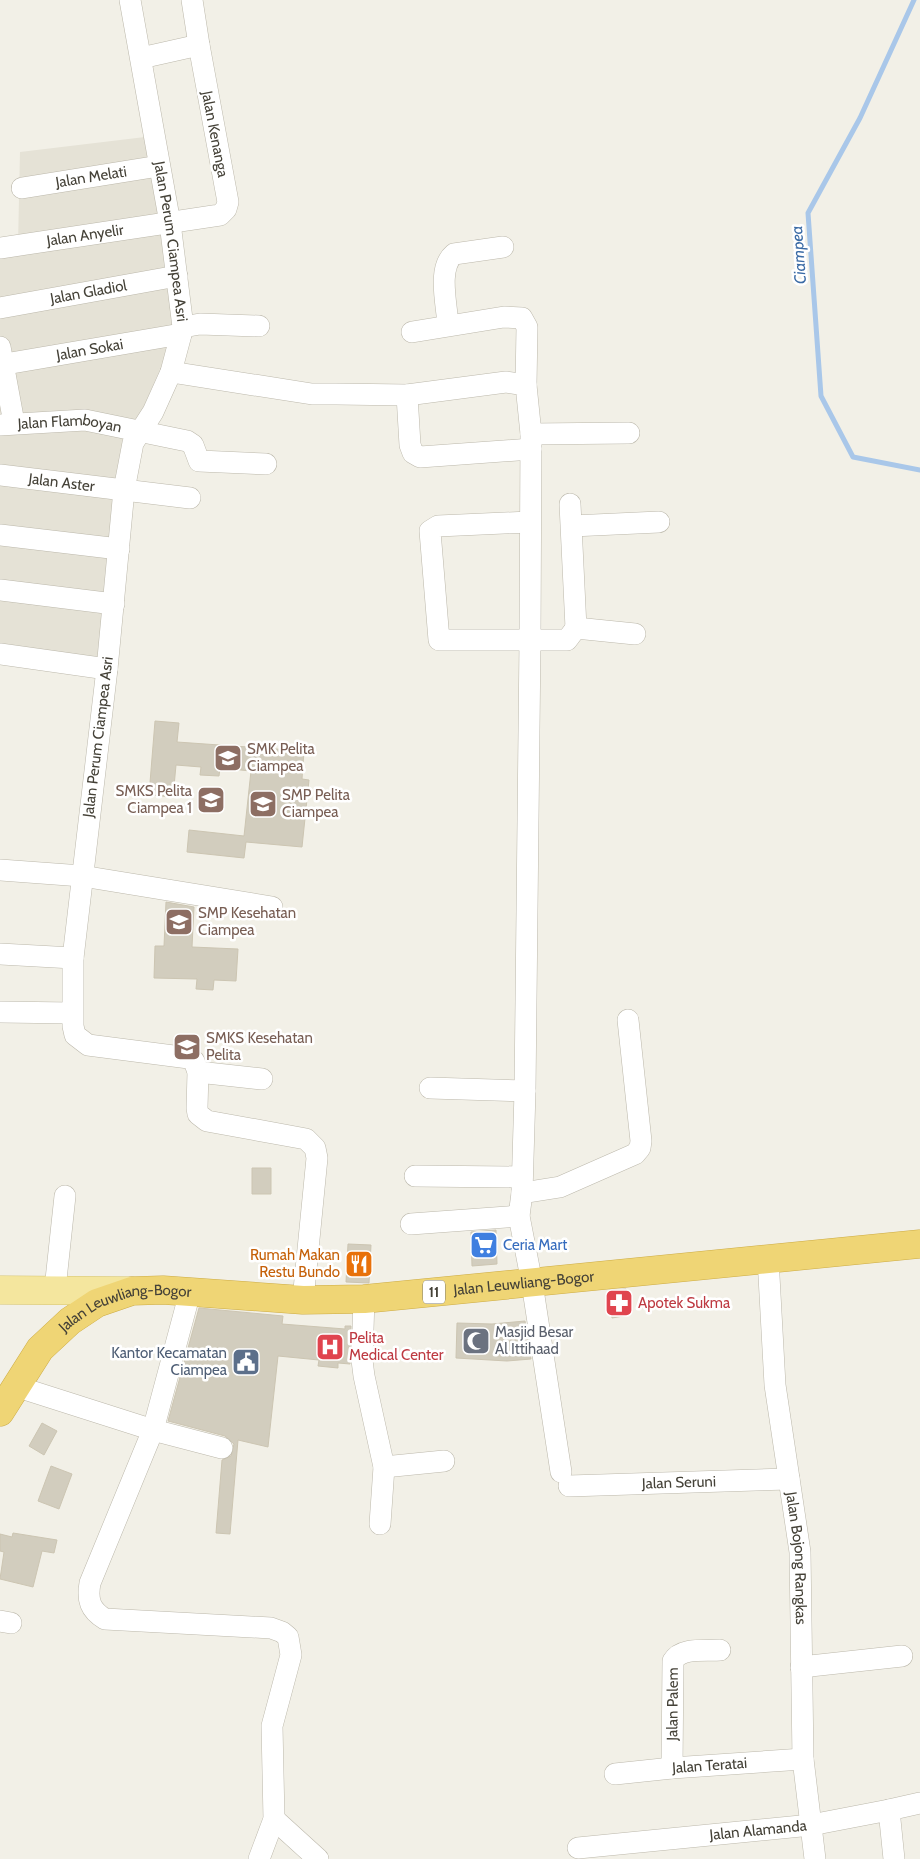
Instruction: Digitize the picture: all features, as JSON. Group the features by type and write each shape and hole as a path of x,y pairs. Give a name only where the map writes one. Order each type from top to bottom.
{"highway":[{"name":"Jalan Leuwliang-Bogor","path":"0,1412 40,1349 70,1321 97,1303 132,1291 190,1292 303,1300 364,1299 532,1284 768,1258 920,1244"}],"main road":[{"path":"0,1290 132,1291"}],"street":[{"name":"Jalan Perum Ciampea Asri","path":"130,0 170,223 182,331 171,372 153,412 139,430 133,443 124,490 119,549 106,603 107,669 73,958 72,1014 75,1035 88,1045 189,1058 194,1061 198,1072"},
{"name":"Jalan Kenanga","path":"170,223 220,215 226,209 228,202 192,0"},
{"path":"141,58 199,45"},
{"name":"Jalan Melati","path":"22,188 159,166"},
{"name":"Jalan Anyelir","path":"0,248 170,223"},
{"path":"448,325 445,276 449,259 454,254 503,247"},
{"name":"Jalan Gladiol","path":"0,308 177,276"},
{"path":"412,332 504,317 522,318 526,327 526,385 531,442 529,522 530,641 524,1091 522,1185 519,1216 532,1284"},
{"name":"Jalan Sokai","path":"1,359 182,331 200,324 259,326"},
{"path":"1,359 7,424"},
{"path":"171,372 312,394 407,395 506,382 526,385"},
{"path":"407,395 410,445 413,453 420,457 531,442 629,433"},
{"name":"Jalan Flamboyan","path":"7,424 85,420 190,442 198,459 201,461 266,464"},
{"name":"Jalan Aster","path":"0,475 190,498"},
{"path":"529,522 438,526 430,531 439,640 568,640 576,628 570,504"},
{"path":"572,526 659,522"},
{"path":"0,534 119,549"},
{"path":"0,590 106,603"},
{"path":"576,628 635,634"},
{"path":"0,654 107,669"},
{"path":"0,870 82,876 272,907"},
{"path":"0,954 73,958"},
{"path":"0,1012 72,1014"},
{"path":"415,1176 522,1185 565,1185 634,1154 640,1148 642,1141 628,1020"},
{"path":"262,1079 198,1072 197,1108 202,1118 207,1121 306,1139 315,1148 317,1158 303,1300"},
{"path":"430,1088 524,1091"},
{"path":"55,1289 65,1196"},
{"path":"411,1224 519,1216"},
{"name":"Jalan Bojong Rangkas","path":"768,1258 775,1385 800,1552 803,1759 815,1859"},
{"name":"Jalan Seruni","path":"532,1284 565,1479 789,1480"},
{"path":"190,1292 152,1430 90,1583 88,1595 90,1606 105,1619 271,1628 282,1632 288,1637 291,1654 272,1726 274,1819 259,1859"},
{"path":"364,1299 362,1360 384,1467 380,1524"},
{"path":"15,1386 152,1430 222,1448"},
{"path":"384,1467 444,1461"},
{"name":"Jalan Palem","path":"672,1768 673,1661 677,1655 684,1652 720,1650"},
{"path":"801,1667 902,1656"},
{"name":"Jalan Teratai","path":"615,1774 803,1759"},
{"name":"Jalan Alamanda","path":"578,1848 810,1825 920,1803"},
{"path":"889,1810 894,1859"},
{"path":"274,1819 318,1859"}],"shaded area":[{"path":"145,137 180,323 134,429 97,662 0,648 0,252 18,245 20,152"}],"building":[{"path":"155,721 179,723 177,742 304,751 302,779 309,780 302,847 246,842 244,858 187,852 189,830 244,836 251,771 220,768 219,776 200,775 201,767 176,765 173,797 149,795"},
{"name":"SMP Kesehatan Ciampea","path":"166,902 194,907 192,947 238,949 236,981 214,980 213,990 196,989 197,979 154,978 155,946 164,946"},
{"path":"252,1168 271,1168 271,1194 252,1194"},
{"name":"Ceria Mart","path":"496,1230 497,1264 472,1266 471,1232"},
{"name":"Rumah Makan Restu Bundo","path":"348,1244 371,1245 369,1283 346,1282"},
{"name":"Apotek Sukma","path":"626,1289 629,1315 612,1318 609,1290"},
{"path":"199,1308 283,1316 282,1324 345,1329 345,1326 351,1326 350,1364 338,1363 338,1368 318,1366 319,1360 278,1356 268,1447 238,1440 230,1534 216,1533 222,1460 231,1456 234,1444 225,1436 168,1421"},
{"path":"525,1321 531,1359 507,1361 456,1358 457,1323 492,1324"},
{"path":"42,1423 57,1431 44,1455 29,1446"},
{"path":"51,1466 72,1474 59,1509 38,1501"},
{"path":"13,1533 57,1540 54,1553 42,1551 33,1587 0,1579 4,1552 0,1551 0,1534 12,1537"}],"waterway":[{"name":"Ciampea","path":"914,0 860,118 808,213 821,396 853,457 920,470"}],"place":[{"name":"SMK Pelita Ciampea","path":"228,758"},
{"name":"SMKS Pelita Ciampea 1","path":"211,800"},
{"name":"SMP Pelita Ciampea","path":"263,804"},
{"name":"SMP Kesehatan Ciampea","path":"179,922"},
{"name":"SMKS Kesehatan Pelita","path":"187,1047"},
{"name":"Ceria Mart","path":"484,1245"},
{"name":"Rumah Makan Restu Bundo","path":"359,1264"},
{"name":"Apotek Sukma","path":"619,1303"},
{"name":"Masjid Besar Al Ittihaad","path":"476,1341"},
{"name":"Pelita Medical Center","path":"330,1347"},
{"name":"Kantor Kecamatan Ciampea","path":"246,1362"}]}
